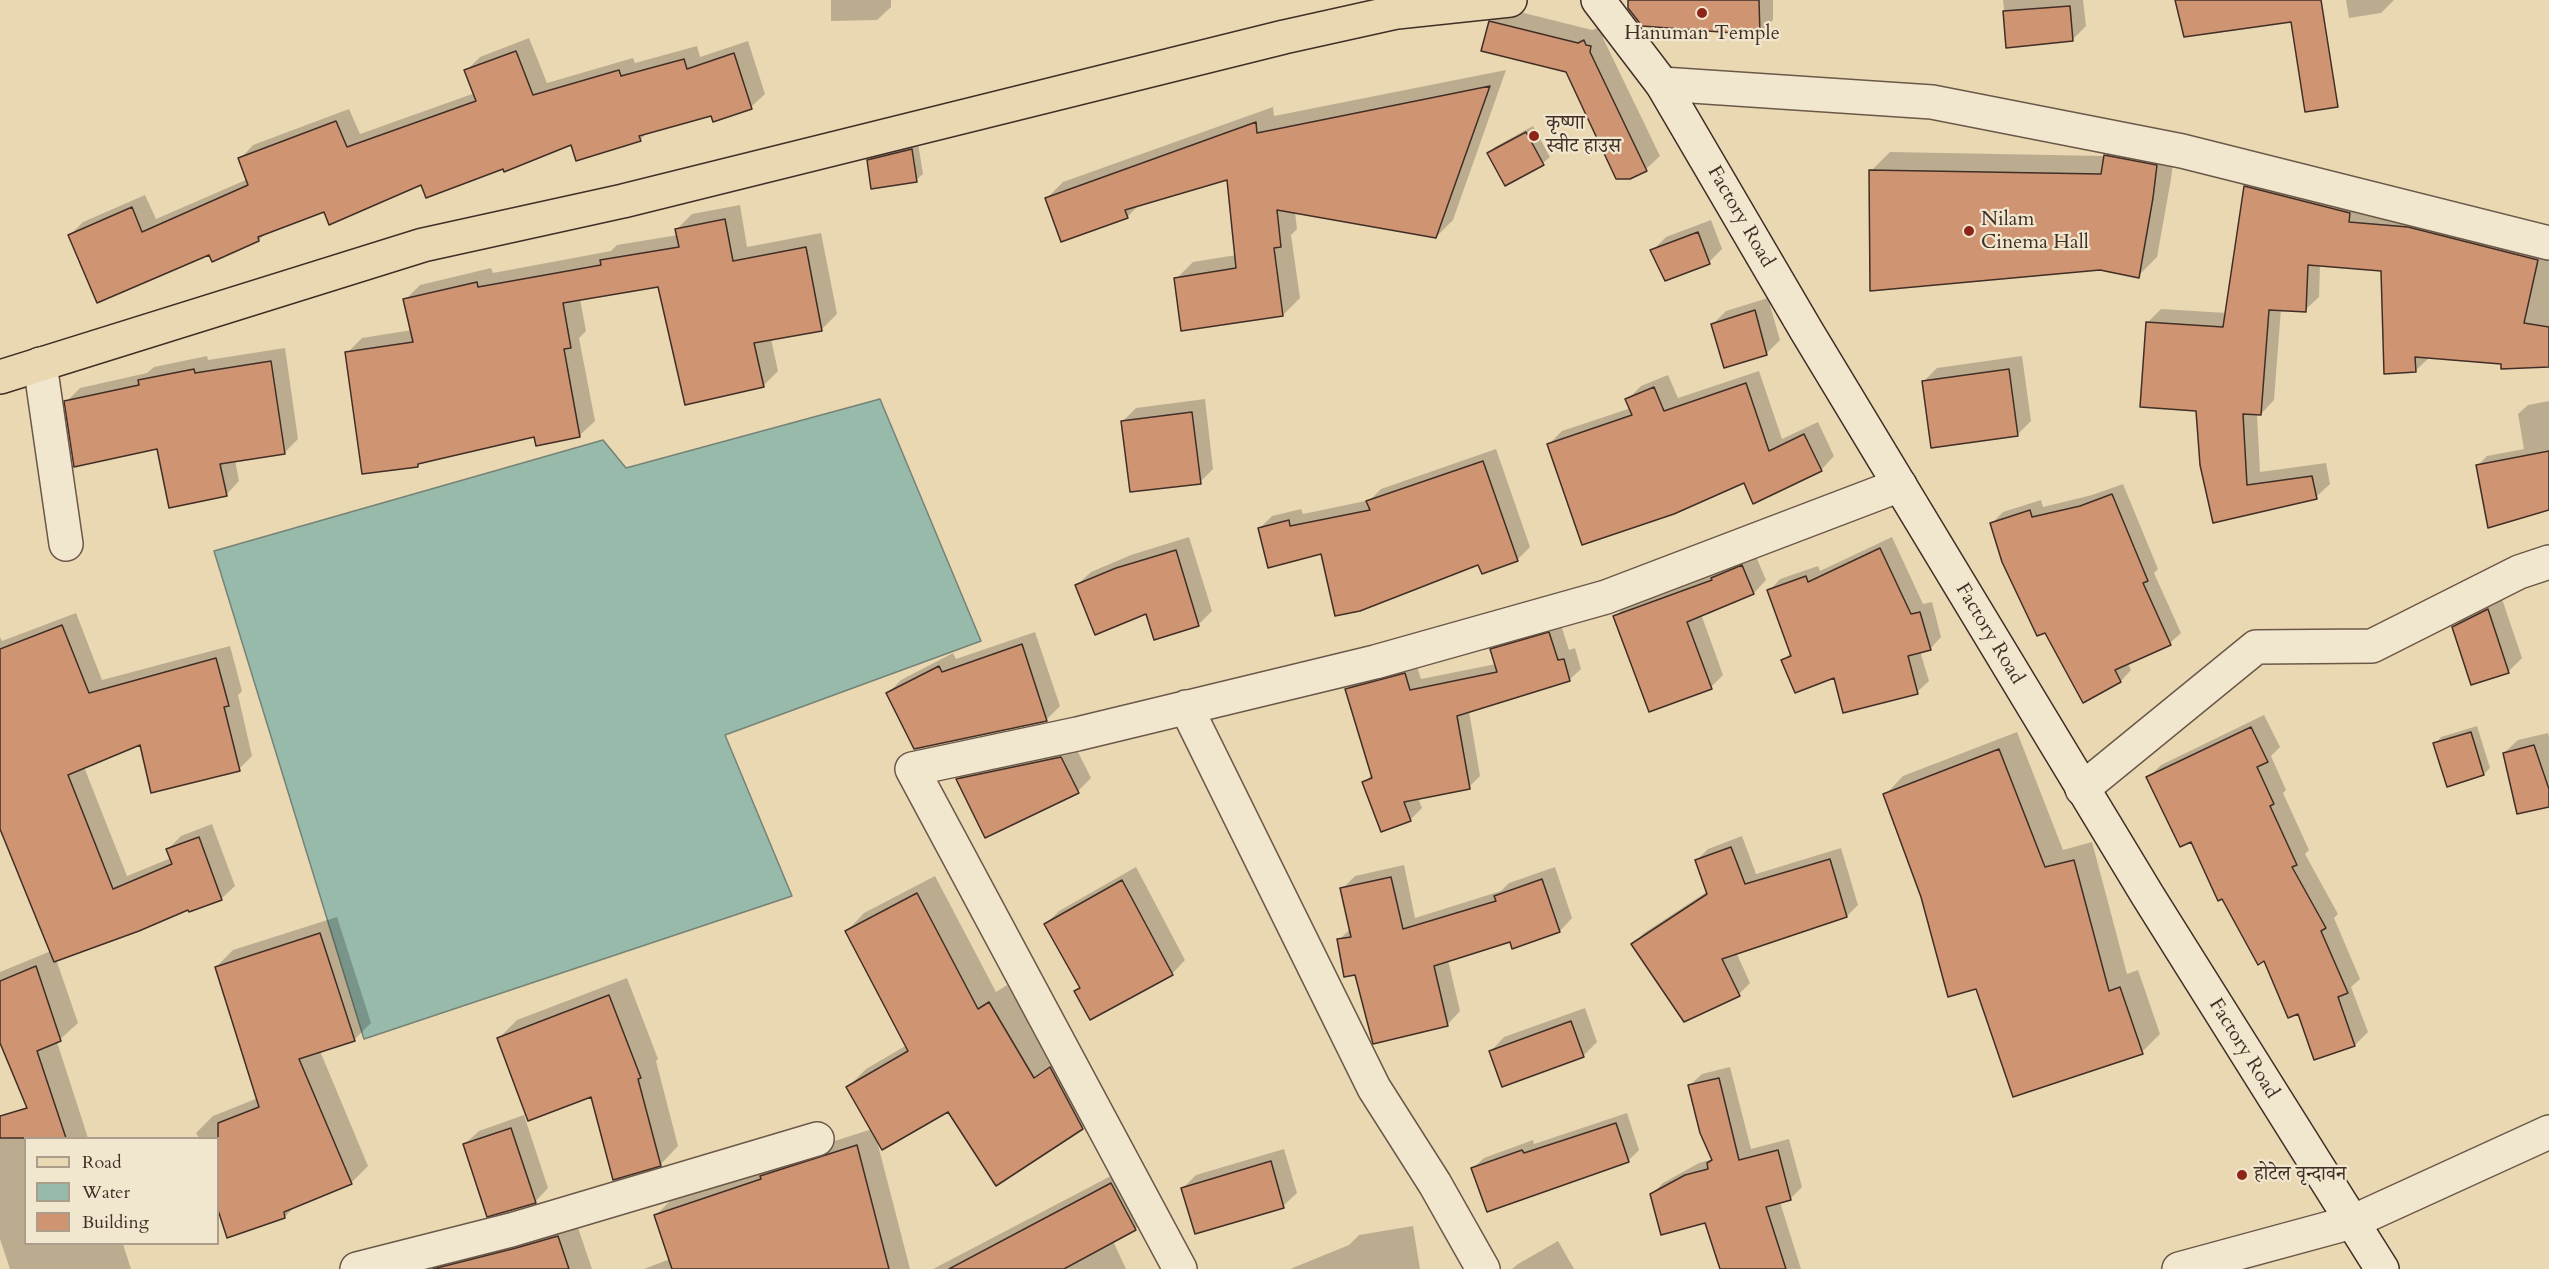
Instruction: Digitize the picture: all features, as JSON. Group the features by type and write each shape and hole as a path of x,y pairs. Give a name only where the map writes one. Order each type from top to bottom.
{"main road":[{"path":"0,377 423,245 623,201 1284,37 1397,12 1510,0"}],"street":[{"name":"Factory Road","path":"1598,0 1662,84 2082,789 2382,1269"},
{"path":"1662,84 1932,102 2182,152 2549,243"},
{"path":"40,364 66,544"},
{"path":"1180,1269 912,769 1375,662 1606,597 1900,486"},
{"path":"2082,789 2256,647 2372,646 2519,572 2549,561"},
{"path":"1186,707 1374,1088 1436,1184 1483,1269"},
{"path":"2179,1269 2352,1222 2549,1132"},
{"path":"357,1269 511,1230 817,1139"}],"water":[{"path":"880,399 981,641 725,735 792,896 364,1039 214,551 603,440 626,468"}],"building":[{"name":"Hanuman Temple","path":"1628,0 1759,0 1760,35 1642,26 1628,8"},
{"path":"2175,0 2321,0 2338,107 2305,112 2291,22 2184,37"},
{"path":"2070,6 2073,41 2006,48 2003,11"},
{"path":"1489,21 1578,43 1584,40 1586,45 1591,46 1590,52 1647,171 1630,179 1616,179 1566,72 1481,51"},
{"path":"516,51 533,95 619,70 621,76 684,59 687,69 734,53 752,109 713,122 711,116 639,136 641,141 576,161 571,145 504,172 503,169 426,198 421,185 329,225 324,212 258,237 259,241 212,262 209,255 97,303 68,235 132,207 142,232 248,185 238,158 336,121 347,147 476,101 464,70"},
{"path":"1490,86 1436,238 1277,210 1281,247 1274,248 1283,316 1181,331 1174,278 1236,268 1227,180 1125,210 1128,218 1061,242 1045,198 1256,122 1257,133"},
{"path":"1526,132 1544,165 1505,186 1487,153"},
{"path":"912,149 917,182 871,189 867,160"},
{"name":"Nilam Cinema Hall","path":"2104,155 2157,165 2139,278 2100,270 1870,291 1869,170 2101,174"},
{"path":"2244,186 2350,213 2349,222 2408,227 2538,260 2524,323 2549,327 2549,367 2501,369 2501,364 2415,357 2416,372 2384,374 2381,271 2308,265 2306,312 2269,310 2261,415 2243,414 2247,485 2312,476 2317,499 2213,523 2200,465 2196,411 2140,407 2146,322 2223,327"},
{"path":"725,219 733,261 806,247 822,331 754,343 764,387 685,405 658,287 563,303 571,348 564,349 580,437 536,446 534,437 418,464 418,467 362,474 345,352 413,342 403,299 477,282 478,287 601,265 600,260 679,247 675,229"},
{"path":"1698,232 1710,264 1665,281 1650,250"},
{"path":"1755,310 1767,355 1724,368 1711,324"},
{"path":"271,361 285,454 220,464 227,496 169,508 157,449 74,467 64,401 139,385 138,380 194,369 195,373"},
{"path":"2009,369 2018,436 1931,448 1922,381"},
{"path":"1746,383 1769,451 1804,434 1822,471 1753,504 1744,483 1674,514 1582,545 1547,444 1632,415 1625,399 1654,387 1664,411"},
{"path":"1192,412 1201,484 1130,492 1121,421"},
{"path":"2549,451 2549,510 2488,528 2476,465"},
{"path":"1483,461 1518,561 1482,574 1478,565 1360,611 1335,616 1321,554 1268,568 1258,528 1289,520 1290,526 1370,510 1366,501"},
{"path":"2112,494 2148,581 2143,583 2171,645 2115,670 2121,682 2083,703 2045,633 2037,636 2002,562 1990,523 2030,510 2032,517 2080,506"},
{"path":"1880,548 1911,614 1920,612 1931,650 1908,656 1918,694 1843,713 1834,678 1795,693 1781,660 1791,656 1767,590 1806,576 1808,582"},
{"path":"1176,550 1199,626 1154,640 1146,614 1095,635 1075,585 1116,568"},
{"path":"1742,565 1754,594 1687,622 1712,689 1649,712 1613,616 1712,580 1711,578"},
{"path":"2488,609 2509,673 2471,685 2452,627"},
{"path":"62,625 89,693 216,658 229,706 224,707 240,771 151,793 140,745 68,775 113,889 172,864 166,849 199,837 222,900 189,912 188,910 139,931 54,962 0,829 0,649"},
{"path":"1549,632 1558,660 1564,659 1570,681 1457,716 1470,789 1404,802 1411,821 1381,832 1362,782 1372,778 1345,689 1405,673 1410,690 1497,672 1490,649"},
{"path":"1022,644 1047,721 914,749 886,693 939,666 942,672"},
{"path":"2251,727 2268,762 2257,767 2274,804 2270,806 2297,865 2292,867 2326,928 2321,931 2348,993 2338,997 2355,1046 2314,1060 2298,1014 2288,1018 2264,961 2258,965 2222,899 2218,901 2191,842 2180,847 2146,777"},
{"path":"2471,732 2484,775 2447,787 2433,743"},
{"path":"2534,745 2549,789 2549,807 2517,814 2503,753"},
{"path":"1999,749 2045,867 2074,860 2109,991 2120,987 2143,1054 2013,1097 1976,989 1948,997 1921,897 1883,794"},
{"path":"1061,757 1079,793 985,838 956,779"},
{"path":"1731,847 1745,884 1830,859 1847,917 1722,959 1740,996 1684,1022 1631,944 1707,894 1695,860"},
{"path":"1391,877 1403,929 1496,901 1494,896 1542,879 1560,932 1512,949 1510,942 1434,966 1448,1026 1373,1044 1355,975 1344,977 1337,939 1351,937 1340,888"},
{"path":"1122,880 1173,975 1090,1020 1074,991 1080,988 1044,924"},
{"path":"917,893 978,1009 989,1002 1034,1078 1050,1067 1083,1129 996,1186 948,1112 882,1150 846,1087 908,1051 845,931"},
{"path":"320,933 355,1041 299,1059 352,1184 284,1212 285,1218 227,1238 219,1213 218,1123 259,1107 215,967"},
{"path":"36,966 61,1041 37,1051 66,1137 0,1138 0,1116 27,1108 0,1043 0,981"},
{"path":"609,995 641,1078 638,1079 661,1166 613,1180 591,1097 528,1121 497,1038"},
{"path":"1571,1021 1584,1057 1502,1087 1489,1051"},
{"path":"1719,1078 1739,1160 1778,1150 1791,1200 1766,1207 1786,1269 1720,1269 1705,1223 1661,1235 1650,1194 1685,1175 1708,1169 1707,1163 1712,1160 1700,1133 1688,1085"},
{"path":"1616,1123 1629,1162 1487,1212 1471,1168 1522,1150 1524,1153"},
{"path":"511,1128 536,1203 487,1217 463,1144"},
{"path":"857,1145 889,1269 672,1269 654,1215 761,1179 760,1176"},
{"path":"1271,1161 1284,1208 1195,1234 1181,1188"},
{"path":"1111,1183 1136,1230 1064,1269 949,1269"},
{"path":"558,1236 569,1269 433,1269 516,1248"}],"place":[{"name":"Hanuman Temple","path":"1702,13"},
{"name":"कृष्णा स्वीट हाउस","path":"1534,136"},
{"name":"Nilam Cinema Hall","path":"1969,231"},
{"name":"होटेल वृन्दावन","path":"2242,1175"}]}
